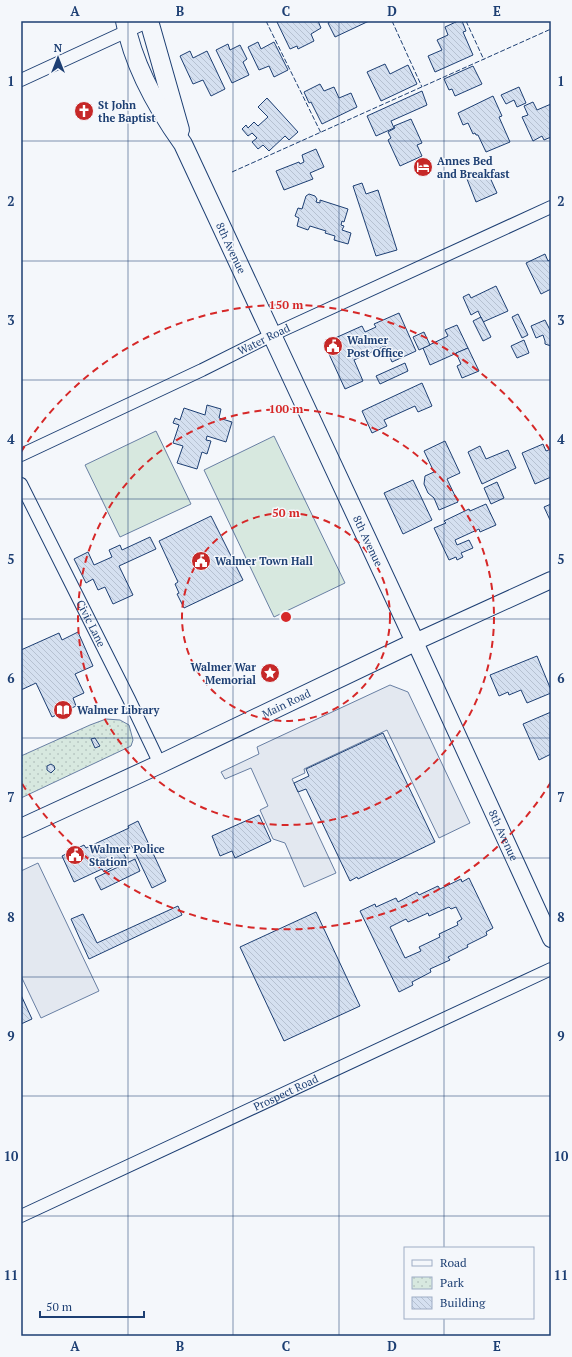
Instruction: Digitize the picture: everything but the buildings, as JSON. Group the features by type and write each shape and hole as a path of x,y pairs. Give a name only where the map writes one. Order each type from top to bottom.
{"main road":[{"name":"8th Avenue","path":"149,21 183,144 415,642"},
{"name":"8th Avenue","path":"126,26 150,88 168,124 183,144"},
{"name":"Main Road","path":"21,828 160,764 415,642"}],"street":[{"path":"21,80 126,26 149,21"},
{"name":"Water Road","path":"21,455 202,370 272,335 551,207"},
{"name":"Civic Lane","path":"21,484 129,698 160,764"},
{"name":"Main Road","path":"415,642 551,580"},
{"name":"8th Avenue","path":"415,642 551,939"},
{"name":"Prospect Road","path":"21,1216 551,969"}],"green space":[{"path":"156,431 191,504 120,537 85,465"},
{"path":"274,436 345,583 274,617 204,470"},
{"path":"106,719 120,720 129,725 133,740 131,746 21,798 21,756"}],"shaded area":[{"path":"390,685 408,692 470,823 439,838 387,730 304,769 305,773 292,779 336,873 304,887 285,843 273,839 260,810 268,806 251,768 225,779 221,772 259,754 257,747"},
{"path":"38,863 99,991 41,1018 21,976 21,871"}],"fence":[{"path":"266,21 321,133"},
{"path":"392,21 422,87"},
{"path":"466,21 484,60"},
{"path":"232,172 551,29"}],"place":[{"name":"St John the Baptist","path":"84,111"},
{"name":"Annes Bed and Breakfast","path":"423,167"},
{"name":"Walmer Post Office","path":"333,346"},
{"name":"Walmer Town Hall","path":"201,561"},
{"name":"Walmer War Memorial","path":"270,673"},
{"name":"Walmer Library","path":"63,710"},
{"name":"Walmer Police Station","path":"75,855"}]}
